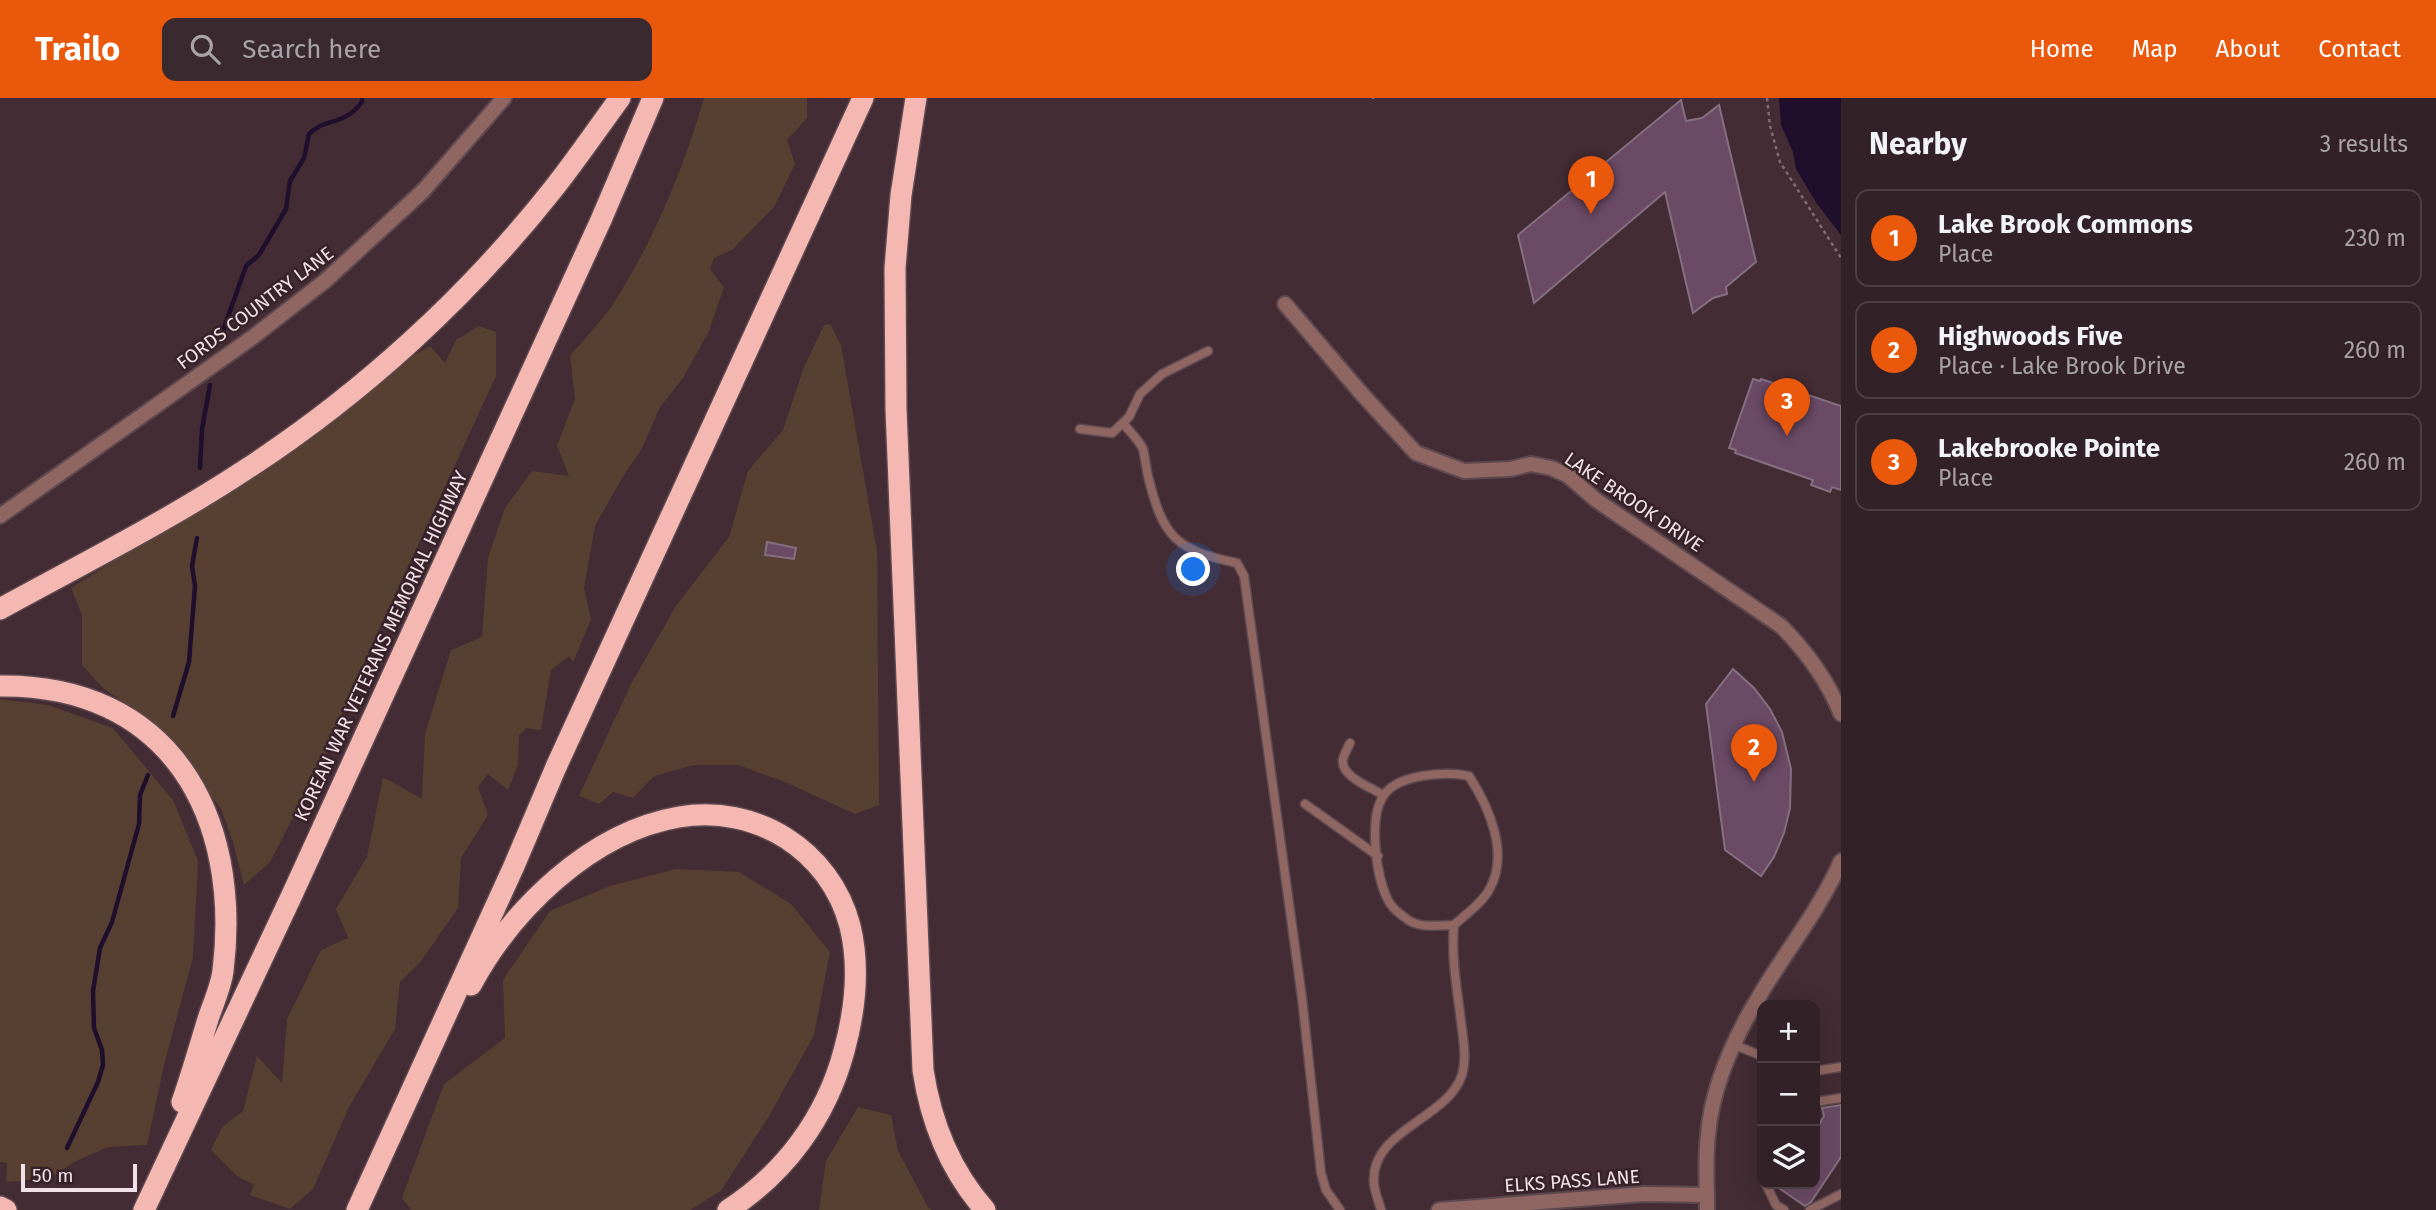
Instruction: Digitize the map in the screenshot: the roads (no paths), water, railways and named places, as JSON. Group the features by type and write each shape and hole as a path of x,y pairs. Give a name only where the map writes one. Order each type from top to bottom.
{"highway":[{"path":"0,609 188,506 273,451 365,381 433,320 514,235 555,187 620,98"},
{"name":"KOREAN WAR VETERANS MEMORIAL HIGHWAY","path":"148,1203 601,220 653,98"},
{"path":"357,1210 514,866 555,766 863,98"},
{"path":"916,98 901,195 894,300 896,409 923,1070 931,1112 955,1171 985,1210"},
{"path":"0,686 31,685 59,689 90,698 123,715 149,734 183,771 200,798 220,852 227,904 223,974 148,1203"},
{"path":"394,1129 476,977 514,922 551,883 596,850 643,827 696,815 745,819 764,825 797,844 827,876 840,898 850,928 855,969 854,995 841,1063 814,1122 797,1148 769,1180 727,1210"},
{"path":"0,1207 6,1210"}],"street":[{"name":"FORDS COUNTRY LANE","path":"0,516 253,337 325,281 423,191 504,98"},
{"name":"LAKE BROOK DRIVE","path":"1285,304 1416,453 1464,471 1510,469 1531,464 1567,475 1596,500 1781,626 1807,652 1830,687 1841,714"},
{"path":"1707,1203 1705,1173 1708,1132 1723,1073 1761,993 1826,893 1841,861"},
{"name":"ELKS PASS LANE","path":"1439,1210 1644,1194 1707,1203"}],"lane":[{"path":"1080,429 1112,433 1129,417 1140,394 1162,374 1209,351"},
{"path":"1123,423 1142,447 1148,477 1169,533 1177,542 1192,551 1237,563 1244,576 1302,998 1321,1173 1326,1190 1340,1210"},
{"path":"1350,743 1343,758 1343,767 1351,777 1383,795"},
{"path":"1381,1210 1374,1185 1375,1165 1384,1150 1441,1103 1454,1089 1462,1074 1465,1051 1452,948 1454,925 1489,891 1497,865 1495,834 1483,798 1469,776 1453,772 1398,781 1383,795 1374,823 1377,856 1388,902 1408,921 1425,926 1454,925"},
{"path":"1305,804 1377,856"},
{"path":"1735,1045 1757,1054"},
{"path":"1820,1070 1841,1067"},
{"path":"1820,1101 1841,1098"},
{"path":"1768,1189 1776,1205 1783,1210"},
{"path":"1810,1210 1841,1194"}],"waterway":[{"path":"220,339 246,266 259,255 286,209 290,181 304,158 309,134 322,125 348,115 362,102 362,98"},
{"path":"200,468 202,429 210,385"},
{"path":"173,716 189,662 195,586 192,566 197,538"},
{"path":"67,1148 98,1082 103,1065 102,1050 94,1028 93,991 100,948 112,922 139,824 140,795 148,775"}],"place":[{"name":"Lake Brook Commons","path":"1591,214"},
{"name":"Lakebrooke Pointe","path":"1787,436"},
{"name":"Highwoods Five","path":"1754,782"}]}
